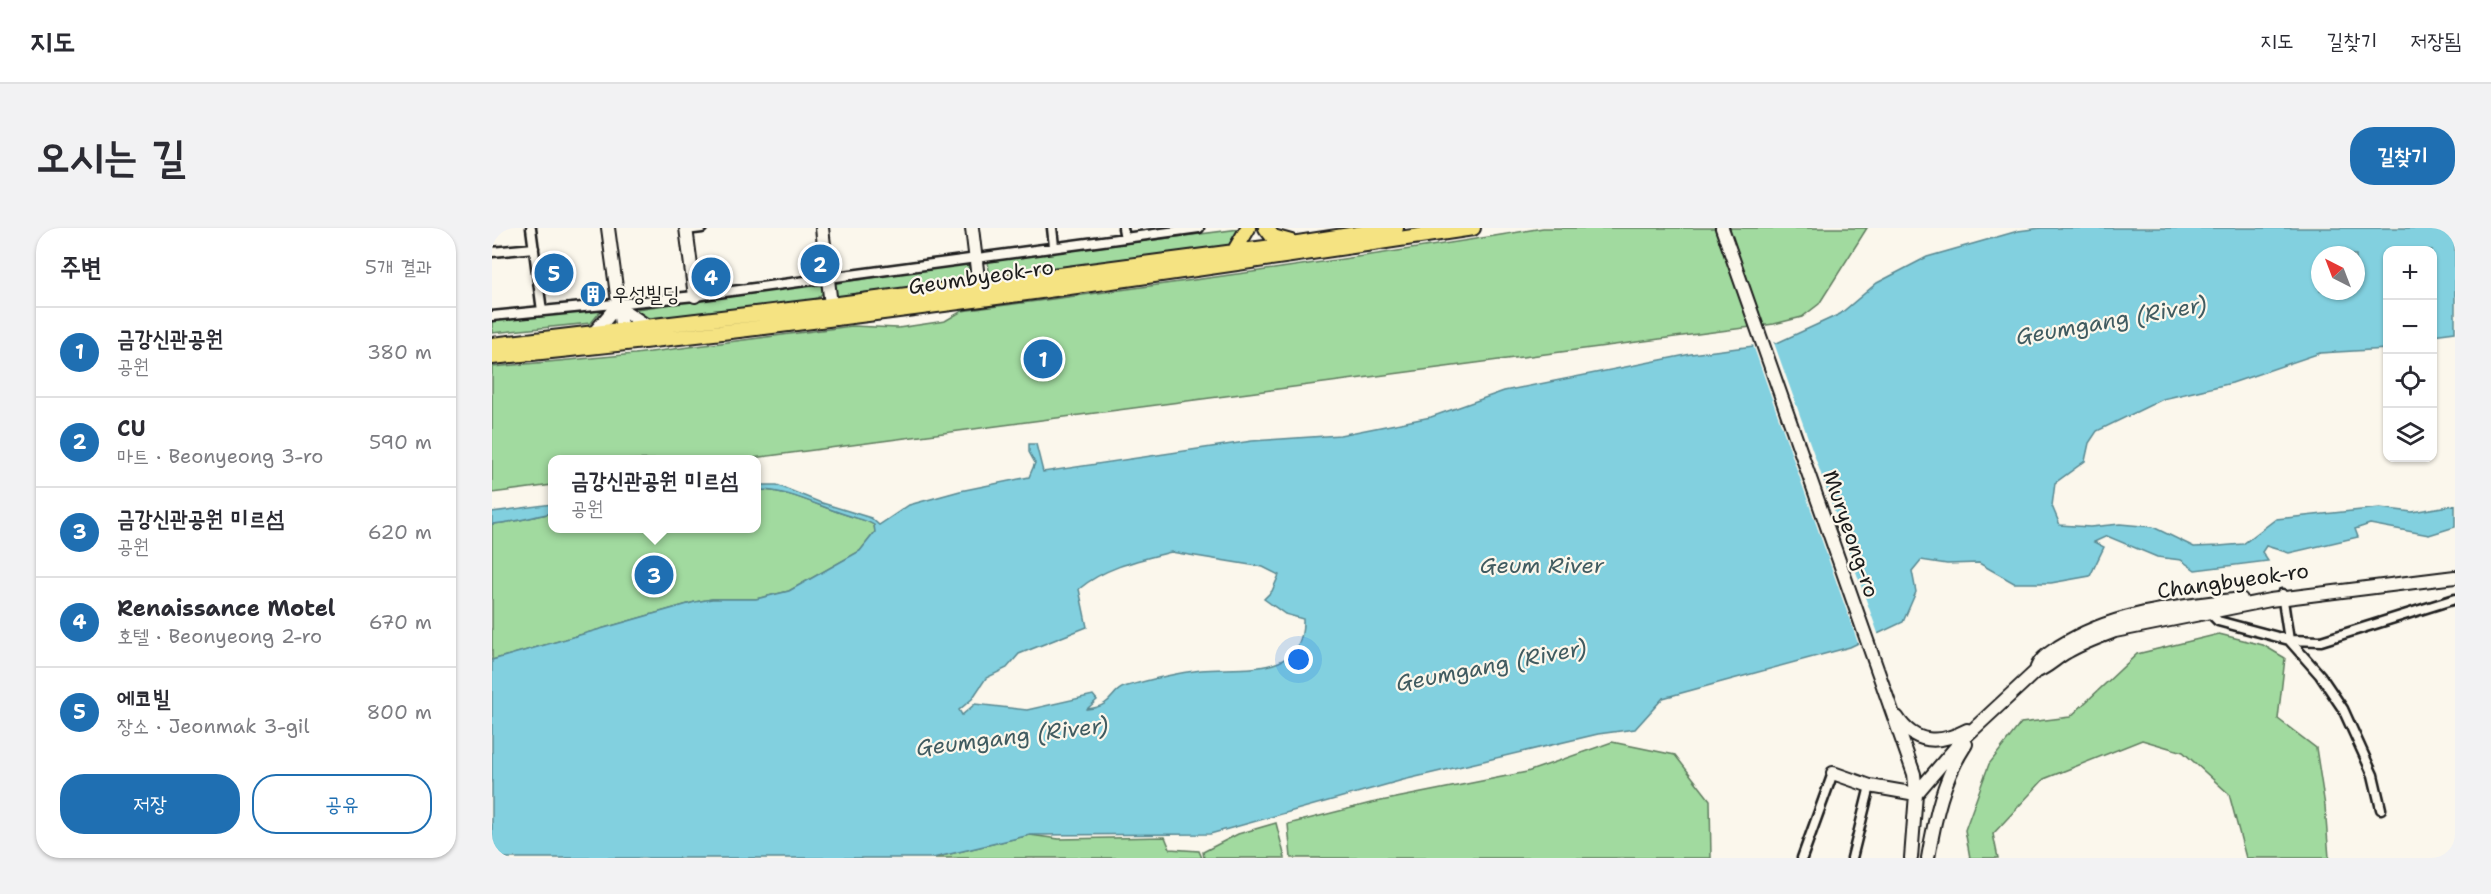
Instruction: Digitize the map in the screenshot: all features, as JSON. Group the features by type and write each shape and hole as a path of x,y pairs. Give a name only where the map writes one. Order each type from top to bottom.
{"main road":[{"path":"608,228 622,337"},
{"path":"822,228 831,305"},
{"path":"972,228 980,292"},
{"path":"1234,252 1248,228"},
{"path":"1264,228 1282,241 1299,243"},
{"path":"1264,228 1266,253"},
{"name":"Geumbyeok-ro","path":"492,345 593,334 622,337 650,328 831,305 980,292 1234,252 1266,253 1299,243 1396,228"},
{"name":"Geumbyeok-ro","path":"492,357 622,337 1473,228"},
{"path":"686,229 695,296"},
{"name":"Muryeong-ro","path":"1723,229 1914,774 1916,794 1911,858"},
{"path":"617,306 650,328"},
{"path":"593,334 617,306"},
{"name":"Changbyeok-ro","path":"1916,794 1927,779 1979,724 2035,672 2043,670 2070,650 2115,631 2210,613 2282,596 2455,572"},
{"name":"Changbyeok-ro","path":"2035,672 2037,664 2049,653 2087,629 2111,620 2169,609 2455,577"},
{"path":"1890,705 1902,724 1915,736 1932,742 1950,738 1979,724"},
{"path":"1928,858 1940,797 1960,753 1979,724"},
{"path":"1833,773 1870,786 1916,794"}],"street":[{"path":"531,228 542,311"},
{"path":"686,229 702,228"},
{"path":"1052,228 1054,246"},
{"path":"492,316 617,306 827,279 1054,246 1124,233 1199,228"},
{"path":"492,252 534,248"},
{"path":"2282,596 2289,640 2320,675 2343,709 2373,775 2381,809"},
{"path":"2210,613 2218,621 2289,640 2320,641 2455,599"},
{"path":"1802,858 1833,773"},
{"path":"1852,858 1870,786"}],"green space":[{"path":"1543,228 1867,228 1819,304 1802,317 1774,324 761,457 761,455 548,455 548,486 492,493 492,367 635,354 852,326 898,328 945,321 962,311"},
{"path":"1240,229 1233,246 995,278 989,271 988,261"},
{"path":"968,263 970,281 839,300 831,284"},
{"path":"820,283 824,292 815,300 650,323 638,316 637,309"},
{"path":"596,310 600,312 591,323 492,333 492,319"},
{"path":"761,490 768,490 791,495 864,520 874,525 875,532 860,551 789,591 756,599 712,599 695,602 492,660 492,524 548,514 548,533 761,533"},
{"path":"2219,634 2263,645 2285,658 2278,719 2316,748 2325,806 2329,858 2246,858 2229,794 2183,752 2142,740 2044,779 1993,834 1998,858 1970,858 1965,830 1989,764 2021,723 2070,717 2137,654"},
{"path":"1612,742 1675,755 1710,800 1711,858 1291,858 1288,824 1371,803 1527,772"},
{"path":"1276,823 1285,858 1204,858 1203,852 1238,834"},
{"path":"1030,835 1059,839 1165,837 1170,849 1199,851 1202,858 933,858"}],"water":[{"name":"Geum River","path":"2041,228 2455,228 2455,332 2437,334 2437,246 2383,246 2383,349 2320,353 2232,383 2163,399 2097,431 2089,443 2085,461 2055,483 2052,506 2060,525 2090,527 2120,524 2153,527 2194,547 2243,544 2276,519 2380,508 2412,512 2455,505 2455,527 2429,535 2370,524 2355,529 2358,537 2289,553 2266,546 2262,552 2268,561 2195,570 2181,560 2157,557 2107,536 2094,542 2104,547 2090,576 2051,583 2014,583 1979,563 1947,564 1921,560 1912,571 1916,592 1903,622 1850,647 1663,698 1635,729 1598,734 1403,780 1210,834 1030,835 933,858 492,858 492,660 695,602 712,599 756,599 789,591 860,551 875,532 874,525 867,521 791,495 761,490 761,485 777,485 819,502 871,518 879,525 909,505 960,491 1029,477 1035,463 1029,452 1029,444 1036,444 1043,472 1252,441 1340,435 1431,417 1504,391 1691,354 1777,343 1840,314 1877,283 1927,257 2018,231","holes":["1171,552 1263,567 1279,575 1272,591 1264,599 1285,614 1303,619 1301,638 1294,652 1268,666 1201,670 1133,684 1120,689 1102,705 1087,709 1097,700 1093,695 1027,710 975,704 962,715 959,710 972,699 986,678 1007,668 1019,654 1087,627 1079,589 1111,570"]},
{"path":"548,505 548,514 492,524 492,512"}],"pier":[{"path":"1773,340 1879,636 1859,646 1752,342"}],"place":[{"name":"CU","path":"820,264"},
{"name":"에코빌","path":"554,273"},
{"name":"Renaissance Motel","path":"711,277"},
{"name":"우성빌딩","path":"593,294"},
{"name":"금강신관공원","path":"1043,359"},
{"name":"금강신관공원 미르섬","path":"654,575"}],"water label":[{"name":"Geumgang (River)","path":"2111,320"},
{"name":"Geumgang (River)","path":"1491,665"},
{"name":"Geumgang (River)","path":"1012,736"}]}
